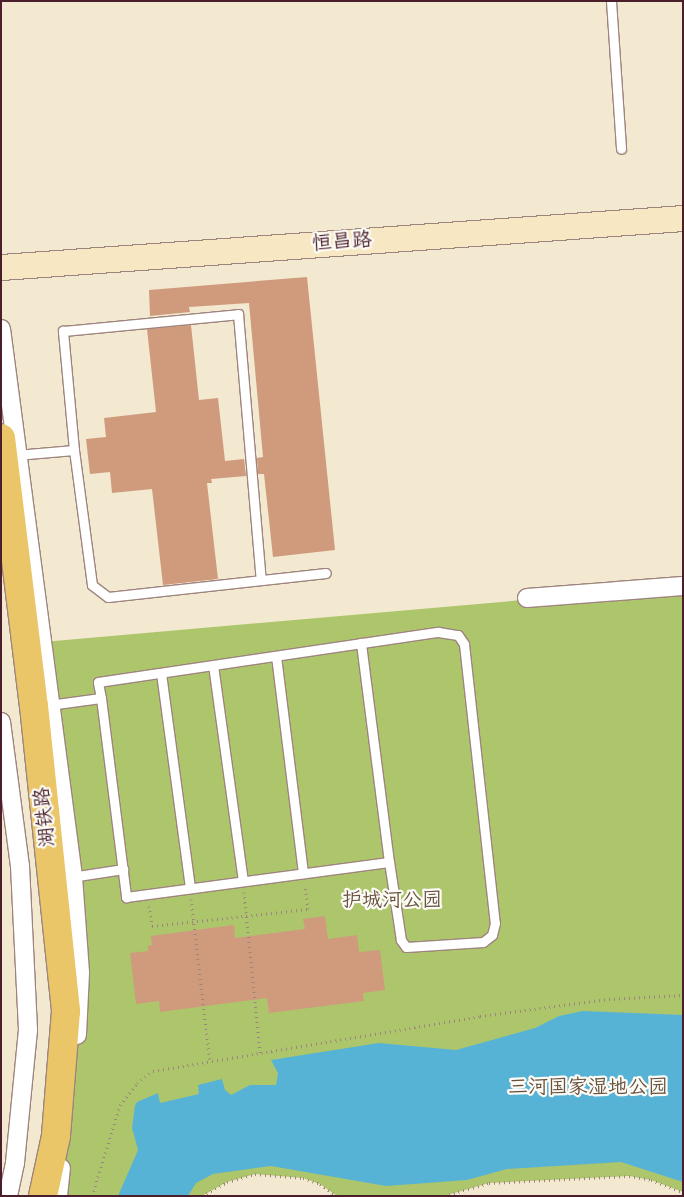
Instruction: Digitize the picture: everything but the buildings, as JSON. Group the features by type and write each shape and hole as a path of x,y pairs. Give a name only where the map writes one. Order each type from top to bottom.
{"main road":[{"name":"湖铁路","path":"8,450 55,879 66,1011 56,1136 43,1196"},
{"name":"湖铁路","path":"1,580 55,879 51,1038 42,1128 12,1195"}],"street":[{"name":"恒昌路","path":"1,267 683,218"},
{"path":"1,329 8,450"},
{"path":"527,598 683,586"},
{"path":"1,722 20,866 28,1030 12,1195"},
{"path":"55,879 80,1010 58,1196"}],"lane":[{"path":"611,1 621,149"},
{"path":"261,580 238,314 63,331 74,450 92,585 100,593 108,597 326,573"},
{"path":"8,450 74,450"},
{"path":"361,644 388,862 401,940 406,947 483,942 492,935 495,923 464,644 458,635 448,631 98,682 126,897 388,862"},
{"path":"276,656 303,873"},
{"path":"212,665 244,881"},
{"path":"161,673 190,888"},
{"path":"37,706 101,698"},
{"path":"55,879 123,869"}],"path":[{"path":"148,894 152,926 308,909 303,873"},
{"path":"244,881 260,1053"},
{"path":"190,888 210,1062"},
{"path":"92,1196 120,1105 136,1083 153,1071 480,1016 609,998 683,995"},
{"path":"202,1196 227,1182 255,1174 303,1178 320,1184 337,1196"},
{"path":"444,1196 489,1183 629,1176 651,1180 683,1192"}],"green space":[{"name":"护城河公园","path":"683,586 683,1192 651,1180 629,1176 489,1183 444,1196 337,1196 320,1184 303,1178 255,1174 227,1182 202,1196 58,1196 43,642"}],"water":[{"name":"三河国家湿地公园","path":"583,1011 683,1015 683,1182 621,1162 507,1169 467,1180 386,1186 271,1166 213,1174 196,1183 188,1196 118,1196 138,1150 132,1128 135,1106 137,1102 158,1093 160,1103 199,1094 198,1085 222,1079 225,1090 231,1095 250,1085 276,1085 278,1073 271,1060 379,1043 456,1050 535,1028 559,1016"}]}
